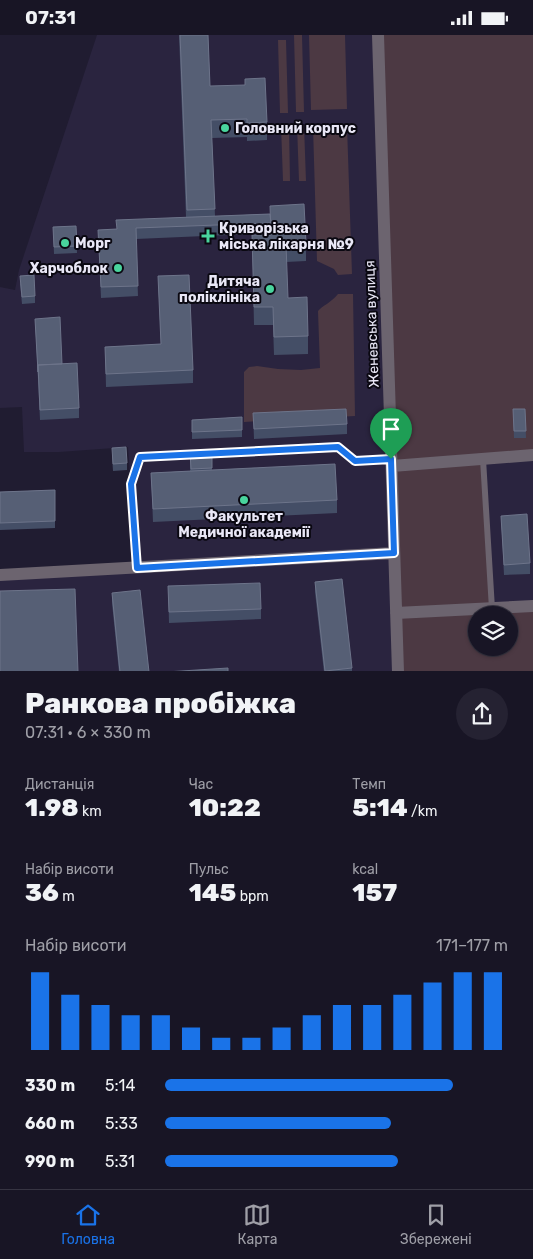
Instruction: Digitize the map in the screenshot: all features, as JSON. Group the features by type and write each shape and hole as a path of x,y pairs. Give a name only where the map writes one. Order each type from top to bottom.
{"street":[{"name":"Женевська вулиця","path":"378,35 398,671"},
{"path":"391,463 533,455"},
{"path":"0,575 394,553"},
{"path":"518,608 533,607"},
{"path":"396,613 468,610"}],"lane":[{"path":"137,568 131,484 140,457 338,447 355,461 391,463"},
{"path":"483,459 492,606"}],"shaded area":[{"name":"Криворізька міська лікарня №9","path":"97,35 378,35 398,671 0,671 0,575 137,568 128,447 59,452 24,452 22,407 0,408 0,287 15,290 19,270"},
{"path":"294,35 302,35 304,112 296,112"},
{"path":"309,35 345,35 347,109 311,110"},
{"path":"378,35 533,35 533,455 484,459 492,606 468,606 468,656 518,656 518,607 533,606 533,671 398,671"},
{"path":"278,40 286,40 288,113 280,113"},
{"path":"289,125 290,181 283,181 281,126"},
{"path":"297,125 304,125 306,181 299,181"},
{"path":"347,126 352,274 338,275 334,269 317,261 313,127"},
{"path":"338,294 353,294 355,416 244,422 244,372 249,367 257,366 301,370 320,368 318,311"},
{"path":"533,455 533,606 492,606 483,459"}],"building":[{"name":"Головний корпус","path":"180,35 208,35 210,86 245,85 245,79 265,78 267,122 247,123 247,119 211,120 215,209 187,210"},
{"name":"Дитяча поліклініка","path":"304,204 306,243 286,244 288,298 307,297 308,336 274,337 273,307 254,307 252,235 271,235 270,206"},
{"path":"270,214 271,223 136,228 138,286 101,287 98,230 117,229 116,220"},
{"name":"Морг","path":"76,226 77,246 54,247 53,227"},
{"path":"34,275 35,296 22,297 20,276"},
{"path":"189,275 193,370 106,374 105,347 161,344 158,276"},
{"path":"60,317 62,364 38,365 38,372 35,319"},
{"path":"77,363 79,408 40,410 38,365"},
{"path":"346,409 347,424 254,429 253,413"},
{"path":"513,409 525,409 526,431 514,431"},
{"path":"242,417 242,430 192,432 192,420"},
{"path":"126,447 127,463 113,464 112,448"},
{"path":"212,451 212,468 191,469 190,452"},
{"name":"Факультет Медичної академії","path":"335,464 337,500 153,509 151,473"},
{"path":"55,490 55,521 0,523 0,492"},
{"path":"527,514 530,563 504,565 501,516"},
{"path":"342,579 352,668 325,671 315,582"},
{"path":"260,583 261,609 169,612 168,586"},
{"path":"75,589 78,671 0,671 0,591"},
{"path":"140,590 149,671 120,671 112,593"},
{"path":"228,668 228,671 182,671"}],"place":[{"name":"Головний корпус","path":"225,128"},
{"name":"Криворізька міська лікарня №9","path":"208,236"},
{"name":"Морг","path":"65,243"},
{"name":"Харчоблок","path":"118,268"},
{"name":"Дитяча поліклініка","path":"270,289"},
{"name":"Факультет Медичної академії","path":"244,500"}],"route":[{"path":"338,447 355,461 391,459 394,553 137,568 131,484 140,457 338,447"}]}
